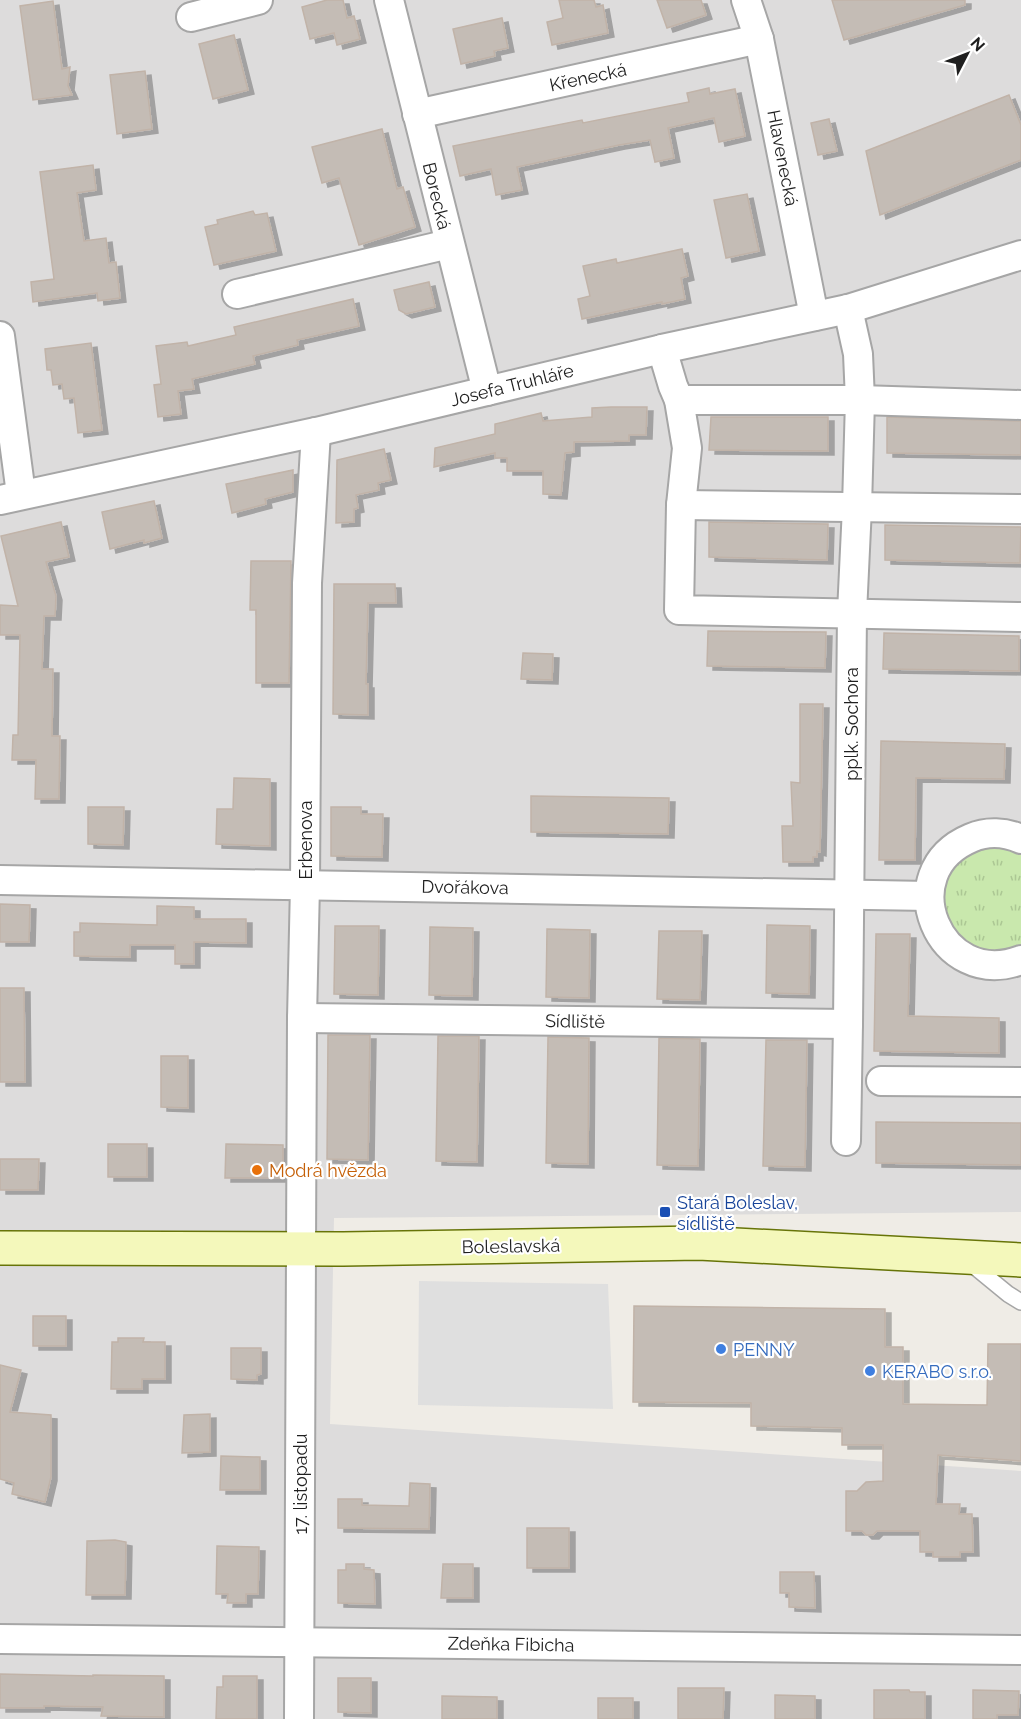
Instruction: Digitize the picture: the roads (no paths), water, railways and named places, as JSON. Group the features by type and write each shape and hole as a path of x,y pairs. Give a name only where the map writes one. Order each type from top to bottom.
{"main road":[{"name":"Boleslavská","path":"0,1248 301,1249 699,1243 1021,1260"}],"street":[{"path":"191,17 258,0"},
{"name":"Borecká","path":"389,0 487,391"},
{"name":"Hlavenecká","path":"746,0 759,39 814,316"},
{"name":"Křenecká","path":"417,114 759,39"},
{"path":"237,294 449,244"},
{"name":"Josefa Truhláře","path":"10,497 316,432 662,349 848,309 1021,255"},
{"name":"pplk. Sochora","path":"846,1141 852,613 860,400 858,354 848,309"},
{"path":"0,336 10,497"},
{"path":"662,349 679,400 687,448 681,505 680,610 1021,617"},
{"path":"679,400 860,400 1021,405"},
{"name":"Erbenova","path":"301,1249 307,584 316,432"},
{"path":"681,505 1021,509"},
{"path":"1021,839 1003,833 990,833 963,841 943,858 931,883 929,896 933,923 949,946 959,954 972,961 985,964 999,965 1021,960"},
{"name":"Dvořákova","path":"0,880 929,896"},
{"name":"Sídliště","path":"302,1018 848,1024"},
{"path":"881,1081 1021,1082"},
{"name":"17. listopadu","path":"299,1719 301,1249"},
{"name":"Zdeňka Fibicha","path":"0,1639 1021,1650"}],"lane":[{"path":"962,1256 1021,1302"}],"place":[{"name":"Modrá hvězda","path":"257,1170"},
{"name":"Stará Boleslav, sídliště","path":"665,1212"},
{"name":"PENNY","path":"721,1349"},
{"name":"KERABO s.r.o.","path":"870,1371"}]}
